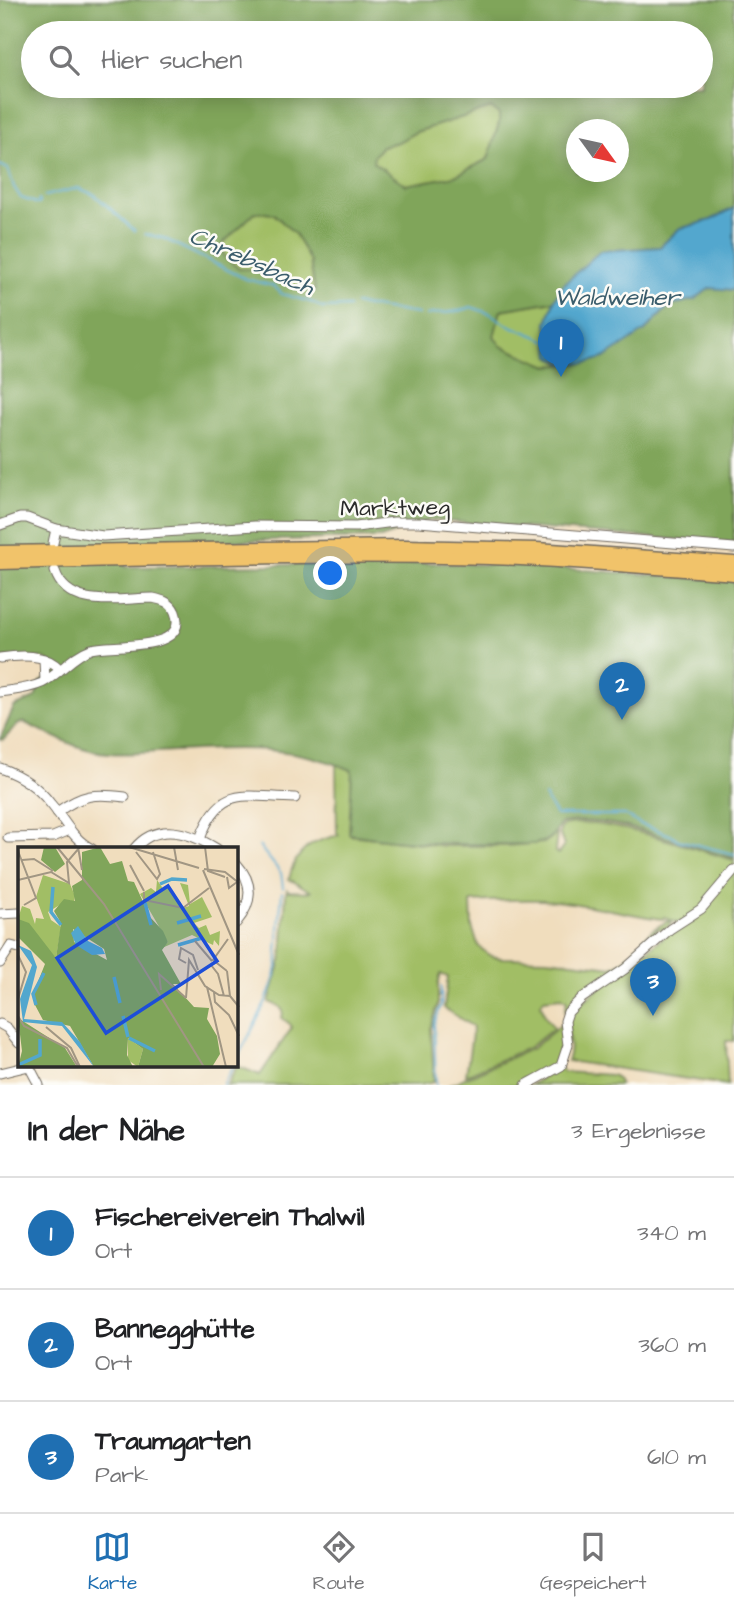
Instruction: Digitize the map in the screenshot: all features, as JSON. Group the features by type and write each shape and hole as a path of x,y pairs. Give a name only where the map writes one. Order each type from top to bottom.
{"highway":[{"path":"0,552 417,546 537,549 734,563"},
{"path":"0,563 309,556 432,557 556,561 734,574"}],"street":[{"name":"Marktweg","path":"0,525 27,517 56,529 103,536 255,526 356,527 419,522 734,548"},
{"path":"53,543 56,529"},
{"path":"0,692 28,688 45,681 78,655 92,649 156,643 172,634 176,614 172,606 164,600 79,597 66,591 59,583 55,571"},
{"path":"0,658 24,656 44,659 60,669"},
{"path":"44,659 45,681"},
{"path":"0,768 36,789 70,830 90,847"},
{"path":"57,812 76,799 89,795 125,797"},
{"path":"200,839 208,818 219,805 232,796 295,797"},
{"path":"8,838 53,837 70,830"},
{"path":"136,847 156,832 174,832 200,839 214,847"},
{"path":"238,866 247,877 250,894 247,906 238,920"},
{"path":"526,1085 561,1066 568,1045 565,1021 568,1012 582,998 625,969 670,929 701,909 734,870"},
{"path":"0,914 18,913"},
{"path":"0,963 11,946 18,948"},
{"path":"0,1025 8,1028 18,1042"},
{"path":"0,1073 21,1068"},
{"path":"30,1068 39,1085"}],"green space":[{"path":"0,0 734,0 734,208 711,220 679,229 660,247 600,251 564,285 554,301 501,310 494,336 501,346 548,366 585,363 645,331 669,306 695,299 710,288 734,290 734,544 430,520 381,538 124,543 125,567 431,563 530,566 734,581 734,858 648,832 582,821 561,823 551,837 534,844 465,844 372,838 349,834 352,770 328,762 263,750 221,749 124,754 97,752 64,741 23,722 3,740 0,739 14,707 35,698 40,683 60,669 44,659 0,658","holes":["491,108 499,114 499,123 488,159 455,176 406,185 373,162 382,146 398,142 416,132","255,212 274,214 295,234 310,261 315,291 280,282 270,269 239,269 224,256 222,244"]},
{"path":"491,108 499,114 499,123 488,159 455,176 406,185 372,162 382,146"},
{"path":"255,212 274,214 295,234 310,261 315,292 280,282 270,269 239,269 224,257 222,244"},
{"path":"554,301 547,323 557,361 565,364 548,366 500,346 494,336 501,310"},
{"path":"336,763 352,770 350,835 445,846 506,846 544,843 557,834 555,852 558,854 564,846 560,833 563,825 580,823 624,829 734,860 734,1041 726,1041 728,1085 567,1061 570,1049 570,1012 680,924 664,917 649,917 568,902 523,900 471,902 472,927 479,947 491,956 548,959 612,967 624,961 652,930 668,921 672,923 665,929 658,929 632,959 565,1011 567,1001 562,997 544,999 541,1004 545,1016 554,1028 530,1047 466,1075 473,1027 444,1008 448,977 441,974 438,1004 431,1028 434,1082 420,1085 227,1085 238,1066 260,1075 291,1029 290,1024 282,1018 283,1011 279,1006 269,1002 282,957 287,889 312,892 289,879 296,861 307,848 321,840 340,835 337,834"},
{"path":"562,1024 567,1040 558,1065 528,1080 522,1079 521,1085 449,1085 533,1048"},
{"path":"561,1067 563,1072 612,1075 620,1085 530,1085"}],"water":[{"name":"Waldweiher","path":"734,208 734,290 710,288 695,299 669,306 645,331 604,358 565,364 550,356 547,323 554,301 563,285 600,251 660,247 679,229 711,220"}],"waterway":[{"name":"Chrebsbach","path":"0,165 8,169 21,198 39,204 39,199"},
{"name":"Chrebsbach","path":"44,196 78,188 95,195 135,231"},
{"name":"Chrebsbach","path":"145,234 163,238 246,279 274,286 282,294 322,308 349,307"},
{"name":"Chrebsbach","path":"355,304 418,314"},
{"name":"Chrebsbach","path":"426,315 455,312 471,307 548,341"},
{"path":"544,796 556,815 625,815 678,840 734,854"},
{"path":"259,846 281,873 283,888"},
{"path":"238,1056 264,1006 275,976 282,892"},
{"path":"436,1085 434,1024 441,1005 441,987"},
{"path":"223,1085 232,1068"}],"place":[{"name":"Fischereiverein Thalwil","path":"561,377"},
{"name":"Bannegghütte","path":"622,720"},
{"name":"Traumgarten","path":"653,1016"}]}
